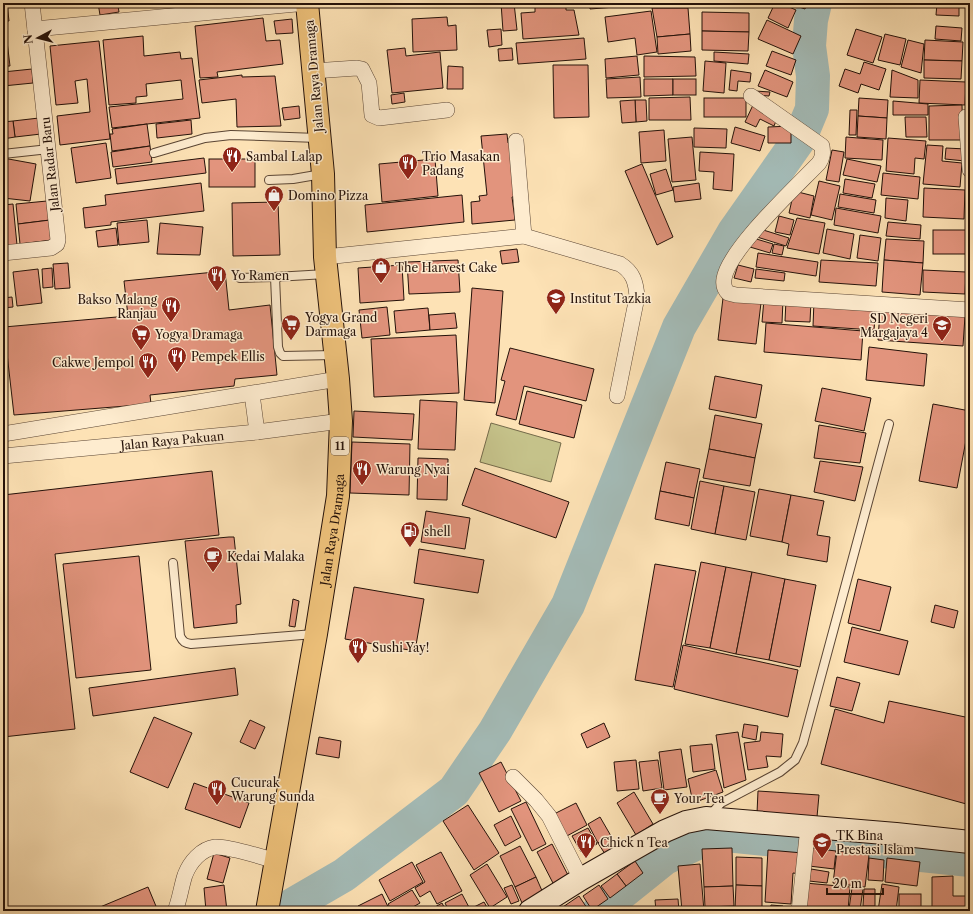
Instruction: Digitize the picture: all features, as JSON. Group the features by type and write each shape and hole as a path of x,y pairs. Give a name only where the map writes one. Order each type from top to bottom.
{"highway":[{"name":"Jalan Raya Dramaga","path":"267,911 316,634 338,496 341,421 326,266 323,174 307,3"}],"street":[{"name":"Jalan Radar Baru","path":"3,253 47,249 57,244 58,240 32,3"},
{"path":"35,29 307,3"},
{"path":"313,71 357,68 362,69 369,83 372,115 379,118 447,110"},
{"path":"751,96 822,146 822,158 819,163 771,212 734,257 724,278 724,286 728,293 736,295 970,310"},
{"path":"966,117 970,170"},
{"path":"516,141 524,236"},
{"path":"326,266 524,236 620,264 628,269 634,277 637,297 617,396"},
{"path":"3,434 338,379"},
{"path":"252,394 257,432"},
{"name":"Jalan Raya Pakuan","path":"3,456 257,432 341,421"},
{"path":"513,777 536,800 549,816 581,879"},
{"path":"530,911 581,879 665,831 686,822 706,818 808,837 896,834 970,842"},
{"path":"799,911 808,837"},
{"path":"175,911 185,875 193,860 206,850 216,847 229,849 276,861"}],"lane":[{"path":"154,153 205,138 231,135 319,138"},
{"path":"3,154 49,149"},
{"path":"269,180 293,179 323,174"},
{"path":"240,278 275,277 326,266"},
{"path":"275,277 278,347 280,353 284,356 335,355"},
{"path":"706,818 721,804 780,772 795,760 803,743 889,424"},
{"path":"173,563 180,636 186,643 191,644 316,634"}],"shaded area":[{"path":"491,423 561,443 551,482 480,462"}],"building":[{"path":"3,3 7,3 9,21 3,21"},
{"path":"98,3 143,3 118,6 119,12 100,15"},
{"path":"166,3 182,3 183,6 166,7"},
{"path":"353,3 394,3 394,4 353,7"},
{"path":"501,3 514,3 517,30 503,31"},
{"path":"535,3 566,3 566,10 574,10 579,35 523,39 521,13 535,12"},
{"path":"590,3 640,3 640,5 590,9"},
{"path":"710,3 730,3 730,5"},
{"path":"775,3 780,3 796,10 788,28 768,18"},
{"path":"788,3 807,3 805,9"},
{"path":"937,3 959,3 959,16 936,15"},
{"path":"652,8 688,8 690,34 657,37"},
{"path":"651,11 657,52 637,55 635,38 608,42 605,17"},
{"path":"702,12 749,13 749,32 702,31"},
{"path":"447,17 448,26 456,25 457,50 413,52 412,19"},
{"path":"263,18 266,41 280,40 283,64 217,72 218,77 200,78 195,26"},
{"path":"292,19 293,33 276,34 274,21"},
{"path":"767,20 801,36 793,54 758,39"},
{"path":"936,26 962,28 961,41 935,39"},
{"path":"501,29 502,45 489,47 487,30"},
{"path":"856,29 882,37 873,63 847,55"},
{"path":"702,31 749,32 748,51 702,50"},
{"path":"3,33 6,33 10,66 3,66"},
{"path":"690,34 691,51 658,54 657,37"},
{"path":"885,34 906,39 900,65 878,60"},
{"path":"143,36 144,56 180,52 181,59 192,58 200,118 112,128 109,107 183,99 181,80 146,84 147,96 136,97 136,103 109,105 103,40"},
{"path":"584,38 586,59 518,64 516,43"},
{"path":"908,40 924,44 921,73 901,67"},
{"path":"925,40 963,42 962,61 924,60"},
{"path":"99,41 110,139 60,145 57,116 90,112 87,79 75,81 78,103 56,105 50,46"},
{"path":"405,48 406,56 440,52 443,88 392,93 387,50"},
{"path":"512,48 513,60 499,61 498,49"},
{"path":"772,51 796,60 791,75 766,66"},
{"path":"714,52 749,54 748,64 714,61"},
{"path":"637,56 639,75 606,78 605,59"},
{"path":"644,56 695,57 696,76 644,77"},
{"path":"924,60 962,61 961,79 924,78"},
{"path":"705,61 726,63 724,93 703,91"},
{"path":"864,62 886,69 879,90 861,84 858,93 839,86 845,69 860,74"},
{"path":"553,65 588,65 589,117 554,118"},
{"path":"448,66 463,67 463,89 447,89"},
{"path":"32,69 33,83 3,86 3,72"},
{"path":"731,70 751,73 750,82 738,81 737,91 729,90"},
{"path":"765,70 793,82 787,97 758,86"},
{"path":"892,70 918,80 918,98 890,97"},
{"path":"242,75 242,77 275,76 281,126 237,127 236,99 202,103 199,80"},
{"path":"640,77 641,97 607,98 606,79"},
{"path":"644,79 673,79 673,95 644,96"},
{"path":"673,79 696,79 696,95 673,95"},
{"path":"920,80 966,82 965,105 919,103"},
{"path":"755,91 770,92 769,96 754,95"},
{"path":"404,93 405,102 392,104 391,95"},
{"path":"690,97 691,120 649,120 649,98"},
{"path":"704,98 746,98 746,117 704,117"},
{"path":"859,98 888,100 887,118 858,116"},
{"path":"635,100 646,100 647,121 636,122"},
{"path":"635,100 636,122 622,123 620,101"},
{"path":"893,101 928,104 928,115 893,115"},
{"path":"753,105 778,116 774,126 760,119 756,127 745,122"},
{"path":"962,105 963,140 929,140 929,106"},
{"path":"299,106 300,118 284,120 282,108"},
{"path":"850,110 857,110 856,135 849,135"},
{"path":"858,116 887,118 886,139 857,137"},
{"path":"905,117 926,117 927,137 906,137"},
{"path":"39,118 41,134 15,137 13,121"},
{"path":"191,120 192,134 157,138 156,124"},
{"path":"13,121 15,137 3,139 3,122"},
{"path":"147,124 150,146 112,151 110,134 113,134 112,129"},
{"path":"791,126 791,143 768,143 768,127"},
{"path":"735,127 765,136 760,151 731,143"},
{"path":"694,128 727,129 726,148 694,147"},
{"path":"664,130 666,161 641,163 639,132"},
{"path":"507,134 508,143 516,142 520,196 512,197 515,220 472,224 471,202 480,201 479,196 487,195 481,136"},
{"path":"692,137 696,180 672,182 668,139"},
{"path":"846,137 883,140 882,160 845,158"},
{"path":"888,138 926,141 924,159 915,158 914,174 886,171"},
{"path":"106,143 111,178 76,183 71,148"},
{"path":"927,145 943,146 942,161 962,163 960,187 923,184"},
{"path":"150,146 152,162 113,167 111,152"},
{"path":"946,148 966,149 965,161 945,159"},
{"path":"832,150 844,152 839,182 826,180"},
{"path":"700,152 734,154 732,191 713,189 714,172 699,171"},
{"path":"3,158 36,164 30,201 3,198"},
{"path":"204,158 206,173 117,184 115,169"},
{"name":"Sambal Lalap","path":"209,159 255,159 255,187 209,187"},
{"name":"Trio Masakan Padang","path":"435,159 438,196 382,202 379,164"},
{"path":"847,159 881,166 877,182 843,175"},
{"path":"642,164 673,237 657,245 625,171"},
{"path":"666,169 673,190 656,195 650,174"},
{"path":"883,173 920,177 918,199 881,195"},
{"path":"845,179 875,184 872,198 843,193"},
{"path":"819,181 840,186 832,220 811,215"},
{"path":"201,183 204,211 111,222 111,225 85,228 83,208 106,205 105,195"},
{"path":"699,183 701,199 675,202 673,187"},
{"path":"924,188 965,190 964,219 923,217"},
{"path":"794,191 814,196 810,218 789,213"},
{"path":"840,194 876,200 874,213 838,207"},
{"path":"462,195 464,222 367,232 365,205"},
{"path":"886,198 908,200 906,221 885,218"},
{"path":"47,201 50,220 18,224 16,204"},
{"path":"278,202 280,255 233,256 232,203"},
{"path":"13,204 17,245 3,247 3,205"},
{"path":"836,208 881,216 878,233 834,225"},
{"path":"779,216 794,220 790,235 775,232"},
{"path":"797,218 825,223 819,254 787,248"},
{"path":"50,220 52,240 20,244 18,224"},
{"path":"147,220 149,242 119,245 117,223"},
{"path":"888,222 921,225 920,239 886,236"},
{"path":"160,223 203,227 200,255 157,254"},
{"path":"116,228 118,245 98,247 96,231"},
{"path":"760,229 789,238 786,246 757,237"},
{"path":"827,229 854,234 850,259 823,253"},
{"path":"933,230 968,230 968,254 933,254"},
{"path":"860,235 881,238 878,261 857,258"},
{"path":"753,238 773,244 770,253 750,247"},
{"path":"886,239 924,241 923,263 884,260"},
{"path":"774,244 784,246 782,255 772,253"},
{"path":"517,249 519,262 502,264 500,251"},
{"path":"758,253 818,262 816,276 756,267"},
{"path":"970,258 970,288 966,259"},
{"path":"458,260 460,292 409,294 407,262"},
{"path":"821,260 878,263 876,286 819,282"},
{"path":"884,260 923,263 920,295 882,292"},
{"path":"68,263 70,288 55,289 53,264"},
{"name":"The Harvest Cake","path":"402,265 404,300 360,303 358,268"},
{"path":"738,265 754,269 751,282 734,278"},
{"path":"52,268 53,287 43,288 42,269"},
{"path":"38,269 42,303 17,306 13,272"},
{"path":"756,269 785,273 784,281 755,278"},
{"path":"923,270 966,272 965,294 923,292"},
{"name":"Yogya Dramaga","path":"225,271 229,310 270,305 277,375 235,379 234,386 150,395 151,404 14,415 4,327 128,316 124,281"},
{"path":"472,288 503,291 495,403 464,400"},
{"path":"12,297 13,307 3,308 3,298"},
{"path":"723,298 761,303 756,344 718,340"},
{"path":"764,299 783,300 782,323 762,322"},
{"path":"786,300 811,301 810,322 785,321"},
{"path":"814,301 876,306 874,330 813,326"},
{"path":"387,307 390,335 362,338 359,310"},
{"path":"428,308 430,330 396,333 394,311"},
{"path":"880,310 965,316 963,346 878,340"},
{"path":"455,313 457,328 430,330 429,315"},
{"path":"970,321 970,347 969,347"},
{"path":"766,323 863,331 861,360 764,352"},
{"path":"456,335 459,393 374,397 371,339"},
{"path":"869,347 927,354 924,386 866,380"},
{"path":"510,348 594,369 586,401 524,386 516,420 496,415 505,381 501,380"},
{"path":"715,376 762,385 756,418 709,409"},
{"path":"822,388 871,398 864,431 815,421"},
{"path":"527,391 582,405 574,438 519,424"},
{"path":"420,400 457,402 455,450 418,449"},
{"path":"933,404 970,411 970,419 957,488 919,481"},
{"path":"354,411 414,414 412,440 353,437"},
{"path":"715,415 762,424 755,458 709,449"},
{"path":"819,425 866,433 860,463 814,458"},
{"path":"352,442 410,444 409,495 350,493"},
{"path":"709,449 755,458 750,486 703,478"},
{"path":"418,458 448,459 447,500 417,499"},
{"path":"820,461 863,467 855,501 814,492"},
{"path":"666,462 700,469 694,498 660,491"},
{"path":"475,468 569,502 556,538 462,505"},
{"path":"212,471 219,535 55,554 75,729 3,737 3,495"},
{"path":"700,481 724,486 715,534 691,529"},
{"path":"724,486 755,492 746,540 715,534"},
{"path":"759,489 791,495 782,542 750,536"},
{"path":"660,491 694,498 689,526 655,519"},
{"path":"791,495 824,501 817,535 830,537 827,562 787,555 789,544 782,542"},
{"path":"426,511 470,518 465,549 421,542"},
{"name":"Kedai Malaka","path":"234,537 241,604 236,605 237,623 194,628 185,541"},
{"path":"419,549 484,560 478,593 414,583"},
{"path":"139,556 151,670 76,678 63,564"},
{"path":"701,562 726,567 710,648 685,644"},
{"path":"655,564 696,571 673,687 635,680"},
{"path":"726,567 752,572 736,654 710,648"},
{"path":"752,572 785,579 769,660 736,654"},
{"path":"785,579 816,585 800,667 769,660"},
{"path":"858,579 891,587 880,631 848,623"},
{"path":"354,587 424,599 415,651 345,639"},
{"path":"293,599 299,601 295,627 289,626"},
{"path":"935,605 958,611 954,628 931,622"},
{"path":"852,627 908,641 899,675 844,662"},
{"path":"683,645 798,670 788,717 674,689"},
{"path":"235,668 238,695 93,716 89,688"},
{"path":"837,677 860,683 852,711 830,706"},
{"path":"889,701 970,718 970,805 821,764 835,709 884,723"},
{"path":"154,717 192,733 168,788 130,772"},
{"path":"250,720 265,727 255,749 240,742"},
{"path":"604,723 610,737 587,748 581,734"},
{"path":"744,724 758,726 756,740 742,737"},
{"path":"738,732 746,780 724,788 716,735"},
{"path":"761,732 783,734 781,757 766,756 768,767 748,770 744,743 760,741"},
{"path":"319,737 341,741 339,758 316,754"},
{"path":"712,744 715,769 693,772 690,746"},
{"path":"681,749 687,787 664,790 659,752"},
{"path":"636,760 639,789 617,791 614,762"},
{"path":"658,760 662,788 643,791 639,762"},
{"path":"501,762 521,801 499,812 479,773"},
{"path":"716,770 723,792 693,803 688,779"},
{"name":"Cucurak Warung Sunda","path":"194,783 249,803 240,828 185,809"},
{"path":"758,791 819,795 817,817 757,813"},
{"path":"634,792 653,824 636,835 617,803"},
{"path":"526,802 546,844 532,851 511,809"},
{"path":"576,803 587,825 565,837 554,814"},
{"path":"468,805 499,853 474,870 443,821"},
{"path":"511,816 521,837 505,846 494,825"},
{"path":"600,817 611,836 598,843 588,824"},
{"path":"588,828 597,844 581,852 572,836"},
{"path":"611,836 617,847 605,854 598,843"},
{"path":"552,844 570,879 555,887 537,852"},
{"path":"520,846 536,877 515,887 500,856"},
{"path":"732,848 733,886 704,887 702,849"},
{"name":"TK Bina Prestasi Islam","path":"811,848 836,851 834,869 809,866"},
{"path":"768,850 803,853 801,874 793,873 791,904 765,902"},
{"path":"837,851 869,855 865,887 833,883"},
{"path":"441,852 462,891 437,904 430,891 420,897 415,888 425,882 416,865"},
{"path":"214,853 230,858 223,883 207,879"},
{"path":"736,857 762,858 762,886 736,885"},
{"path":"869,858 884,860 883,881 868,880"},
{"path":"887,858 920,862 917,886 885,882"},
{"path":"635,861 643,873 626,886 617,874"},
{"path":"412,862 423,882 390,901 379,880"},
{"path":"487,864 507,897 490,908 470,875"},
{"path":"700,864 704,911 682,911 678,866"},
{"path":"811,869 829,872 827,883 809,881"},
{"path":"617,874 626,886 610,898 601,886"},
{"path":"953,876 953,896 966,896 966,911 932,911 932,877"},
{"path":"536,877 543,893 522,903 515,887"},
{"path":"968,879 970,879 970,907 969,907"},
{"path":"805,883 850,887 848,910 803,906"},
{"path":"882,884 899,887 896,911 878,911"},
{"path":"224,885 227,911 206,911 204,888"},
{"path":"512,885 519,901 511,904 504,888"},
{"path":"599,885 608,899 592,910 583,896"},
{"path":"736,885 762,886 762,910 735,909"},
{"path":"733,886 734,906 705,907 704,887"},
{"path":"148,887 158,911 93,911 93,910"},
{"path":"852,888 863,889 860,910 849,909"},
{"path":"864,889 875,889 875,906 863,906"},
{"path":"412,890 420,903 406,911 392,911 388,904"},
{"path":"382,894 390,911 360,911 358,906"},
{"path":"462,894 471,911 449,911 445,903"},
{"path":"899,894 921,894 921,911 899,911"},
{"path":"579,896 589,911 557,911"},
{"path":"678,899 679,911 656,911 655,900"},
{"path":"484,902 489,911 473,911 472,908"},
{"path":"442,903 446,911 428,911"},
{"path":"771,905 783,906 783,911 770,911"}],"waterway":[{"path":"282,911 344,875 454,791 495,731 568,605 679,327 734,232 800,138 812,109 813,76 809,46 811,20 815,3"},
{"path":"599,911 665,858 716,834 970,860"}],"place":[{"name":"Sambal Lalap","path":"232,173"},
{"name":"Trio Masakan Padang","path":"408,180"},
{"name":"Domino Pizza","path":"274,212"},
{"name":"The Harvest Cake","path":"381,284"},
{"name":"Yo Ramen","path":"217,292"},
{"name":"Institut Tazkia","path":"556,315"},
{"name":"Bakso Malang Ranjau","path":"171,323"},
{"name":"Yogya Grand Darmaga","path":"291,341"},
{"name":"SD Negeri Margajaya 4","path":"942,342"},
{"name":"Yogya Dramaga","path":"141,351"},
{"name":"Pempek Ellis","path":"177,373"},
{"name":"Cakwe Jempol","path":"148,379"},
{"name":"Warung Nyai","path":"362,486"},
{"name":"shell","path":"410,548"},
{"name":"Kedai Malaka","path":"213,573"},
{"name":"Sushi Yay!","path":"358,664"},
{"name":"Cucurak Warung Sunda","path":"217,806"},
{"name":"Your Tea","path":"660,815"},
{"name":"Chick n Tea","path":"586,859"},
{"name":"TK Bina Prestasi Islam","path":"822,859"}]}
